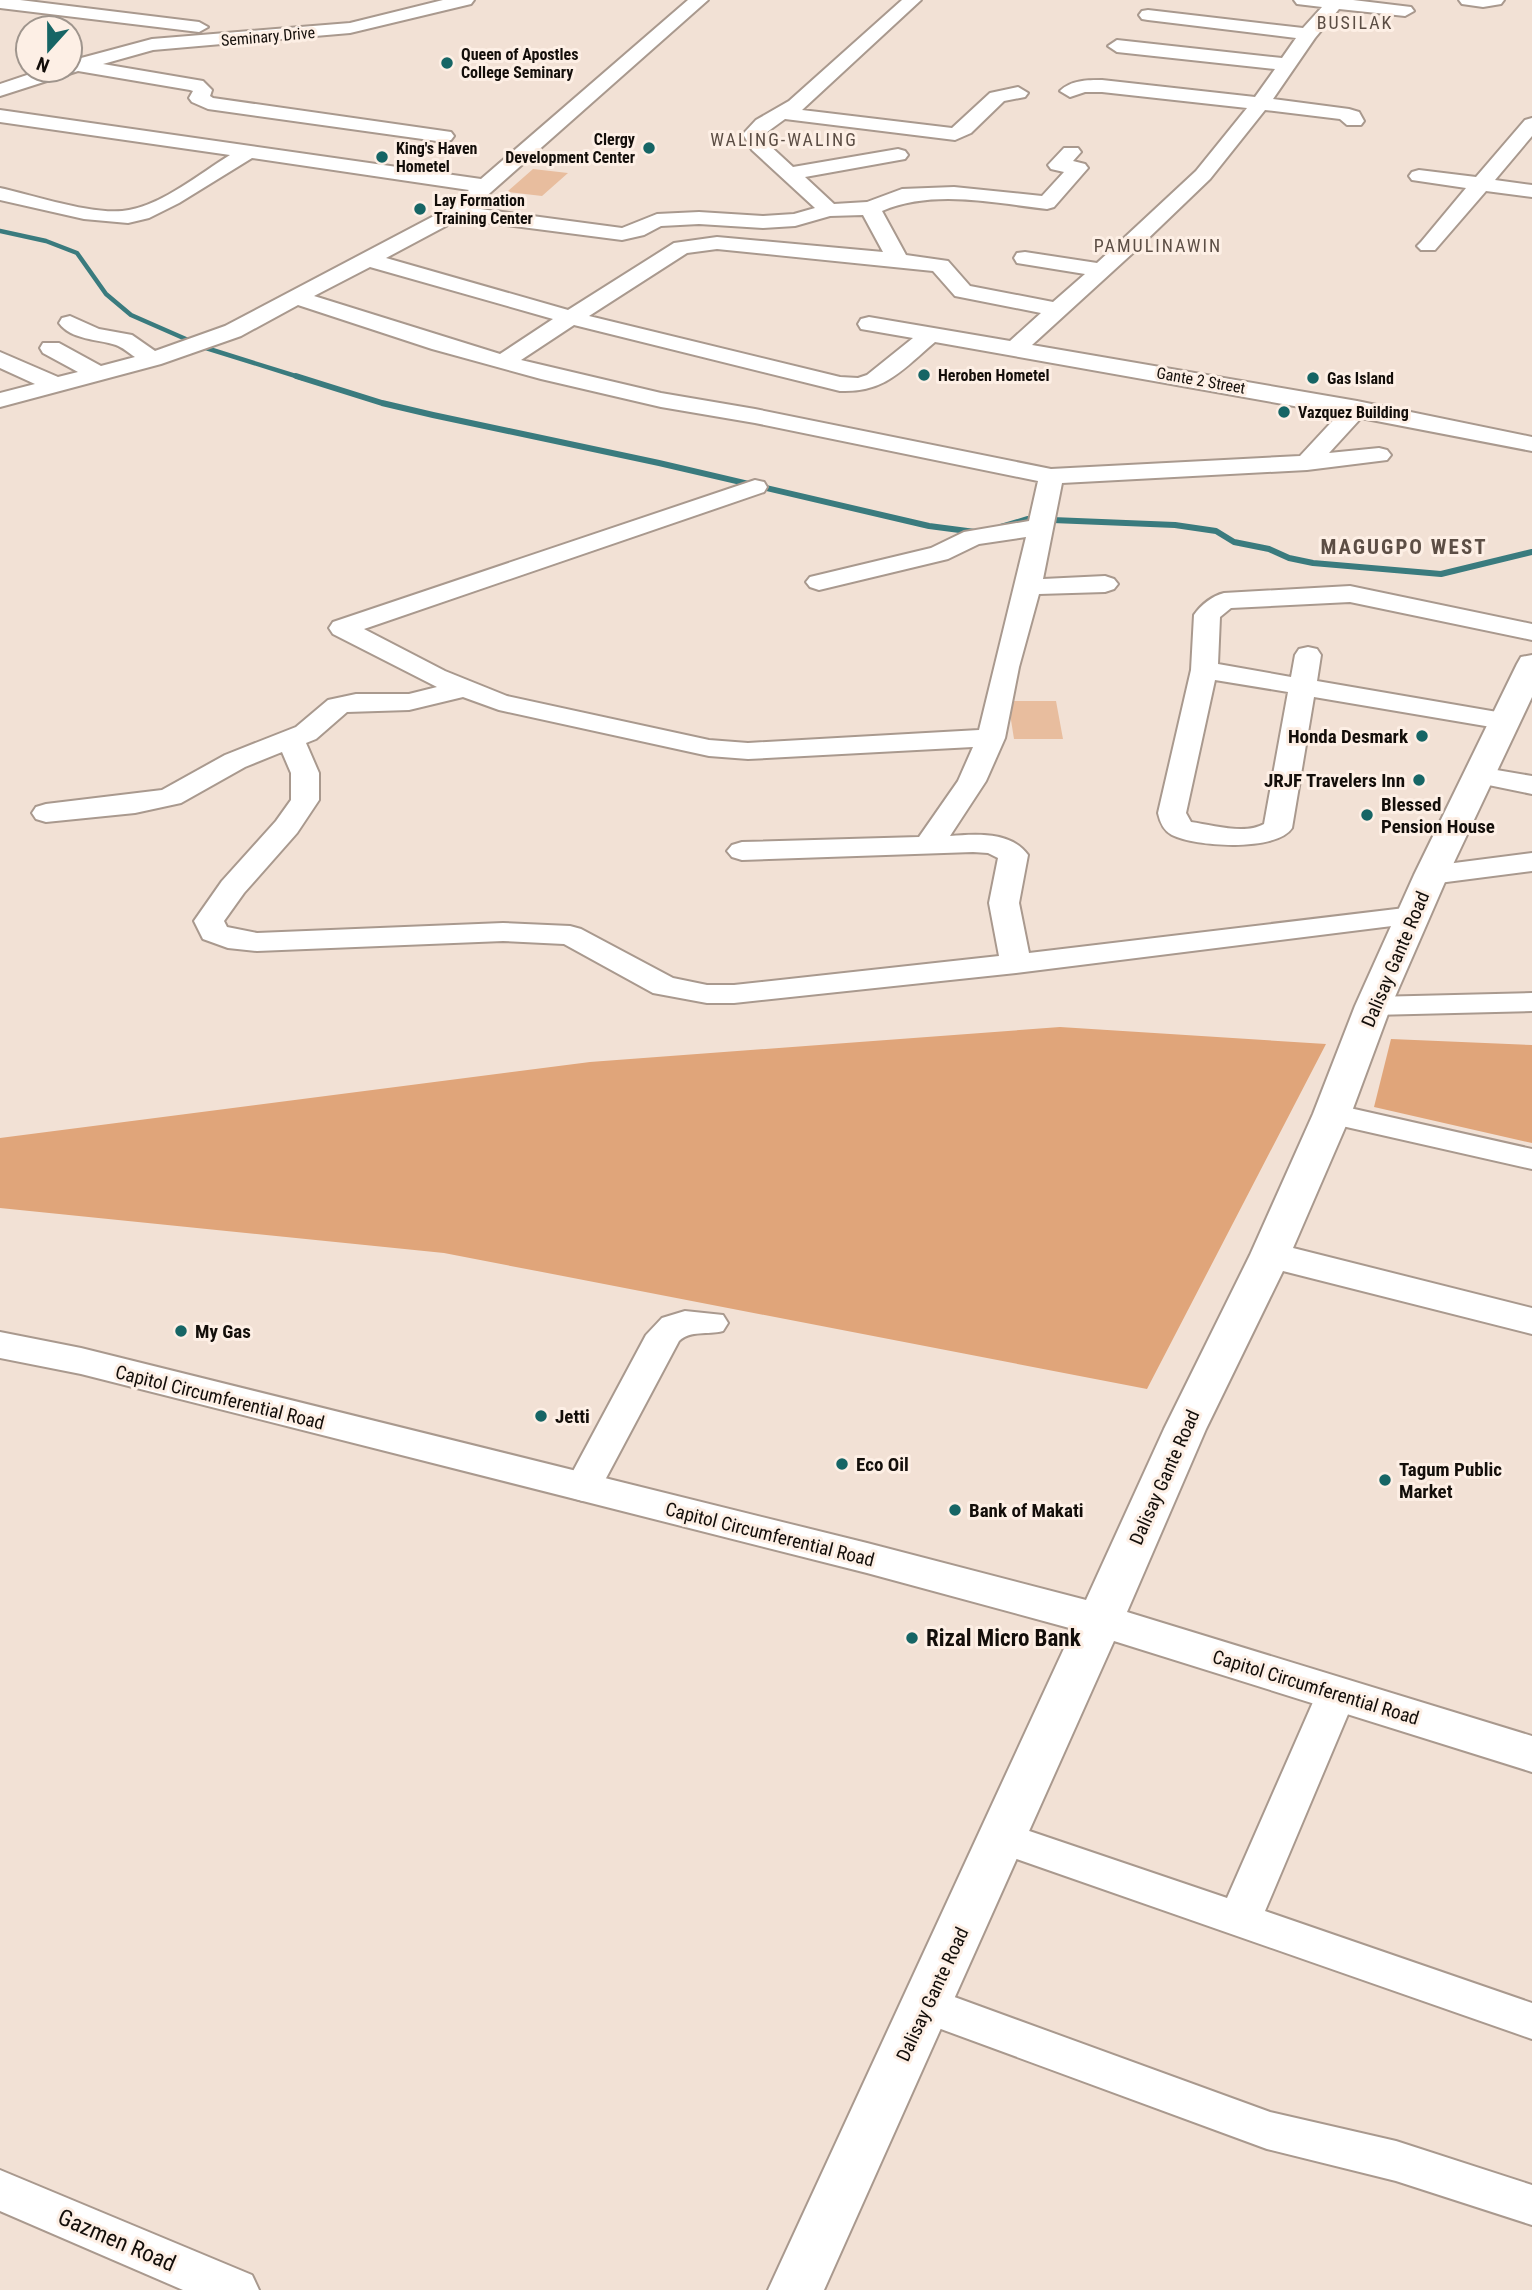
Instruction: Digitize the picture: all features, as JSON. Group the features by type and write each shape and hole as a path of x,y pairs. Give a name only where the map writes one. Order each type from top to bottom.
{"main road":[{"name":"Dalisay Gante Road","path":"796,2290 1003,1838 1185,1429 1270,1255 1332,1114 1373,1006 1431,875 1532,664"},
{"path":"1270,1255 1532,1321"},
{"name":"Capitol Circumferential Road","path":"0,1345 68,1358 867,1558 1100,1620 1532,1754"}],"street":[{"path":"86,13 114,0"},
{"path":"400,0 441,5"},
{"name":"Seminary Drive","path":"84,63 152,45 350,28 465,0"},
{"path":"0,400 153,359 233,331 456,212 699,0"},
{"path":"829,210 792,173 759,146 753,134 756,129 789,109 912,0"},
{"path":"1303,0 1405,11"},
{"path":"1468,0 1495,0"},
{"path":"1014,349 1194,184 1261,103 1308,34 1336,2"},
{"path":"0,3 230,30 246,34 248,38"},
{"path":"1148,15 1308,34"},
{"path":"1117,46 1285,65"},
{"path":"84,69 196,85 203,90 198,98 208,103 444,136"},
{"path":"1116,76 1170,83 1261,103 1342,113 1352,116 1354,121"},
{"path":"1070,91 1090,86 1170,83"},
{"name":"Seminary Drive","path":"0,90 18,84"},
{"path":"789,109 956,134 998,95 1018,93"},
{"path":"789,109 877,114"},
{"path":"0,116 486,186"},
{"path":"1428,246 1532,124"},
{"path":"0,194 128,217 174,196 247,153"},
{"path":"792,173 898,155"},
{"path":"456,212 622,234 637,231 657,220 780,222 829,210 870,208 902,195 954,193 1047,203 1078,168 1065,159 1032,163"},
{"path":"1419,176 1532,191"},
{"path":"870,208 898,260"},
{"path":"502,362 681,247 691,244 717,243 940,266 963,291 1058,310"},
{"path":"1025,258 1100,270"},
{"path":"370,260 572,318 840,384 868,384 930,334"},
{"path":"298,298 502,362 661,400 755,416 1051,476 1307,464 1379,455"},
{"path":"70,323 93,334 124,340 153,359"},
{"name":"Gante 2 Street","path":"869,324 1357,408 1532,444"},
{"path":"51,348 99,374"},
{"path":"0,359 58,386"},
{"path":"755,416 808,377"},
{"path":"1307,464 1357,408"},
{"path":"928,846 972,781 991,738 1006,667 1028,587 1051,476"},
{"path":"755,487 342,628 435,677 499,702 709,748 748,751 991,738"},
{"path":"819,582 939,554 973,537 1041,522"},
{"path":"1028,587 1105,584"},
{"path":"1308,655 1278,828 1270,835 1256,837 1182,828 1175,823 1172,813 1204,670 1208,615 1224,601 1350,594 1400,602 1532,632"},
{"path":"1204,670 1503,721"},
{"path":"46,813 135,804 172,797 235,761 306,733 338,706 356,702 409,702 464,689"},
{"path":"291,740 305,773 305,800 287,828 233,887 209,921 214,933 228,939 257,942 503,932 570,935 664,986 707,994 792,989 1413,916"},
{"path":"1479,775 1532,785"},
{"path":"742,851 988,844 1005,847 1013,855 1004,903 1016,964"},
{"path":"1431,875 1532,862"},
{"path":"1373,1006 1532,1002"},
{"path":"1332,1114 1532,1159"},
{"path":"583,1488 664,1335 673,1325 683,1321 710,1324"},
{"path":"1239,1920 1337,1693"},
{"path":"1003,1838 1532,2021"},
{"path":"927,2005 1267,2130 1395,2161 1532,2205"},
{"name":"Gazmen Road","path":"0,2190 235,2290"}],"shaded area":[{"path":"533,169 568,173 542,196 507,192"},
{"path":"1008,701 1056,701 1063,739 1014,739"},
{"path":"1060,1027 1326,1044 1147,1389 444,1253 0,1208 0,1138 590,1062"},
{"path":"1391,1039 1532,1045 1532,1143 1374,1107"}],"waterway":[{"path":"0,231 46,241 77,253 106,294 131,315 188,340"},
{"path":"206,348 302,378"},
{"path":"296,376 382,403 433,415 659,463 929,526 975,532"},
{"path":"1001,527 1028,519 1175,525 1216,531 1234,542 1269,549 1289,558 1313,563 1441,574 1532,552"}],"place":[{"name":"Queen of Apostles College Seminary","path":"447,63"},
{"name":"Clergy Development Center","path":"649,148"},
{"name":"King's Haven Hometel","path":"382,157"},
{"name":"Lay Formation Training Center","path":"420,209"},
{"name":"Heroben Hometel","path":"924,375"},
{"name":"Gas Island","path":"1313,378"},
{"name":"Vazquez Building","path":"1284,412"},
{"name":"Honda Desmark","path":"1422,736"},
{"name":"JRJF Travelers Inn","path":"1419,780"},
{"name":"Blessed Pension House","path":"1367,815"},
{"name":"My Gas","path":"181,1331"},
{"name":"Jetti","path":"541,1416"},
{"name":"Eco Oil","path":"842,1464"},
{"name":"Tagum Public Market","path":"1385,1480"},
{"name":"Bank of Makati","path":"955,1510"},
{"name":"Rizal Micro Bank","path":"912,1638"}],"district":[{"name":"BUSILAK","path":"1355,23"},
{"name":"WALING-WALING","path":"784,140"},
{"name":"PAMULINAWIN","path":"1158,246"},
{"name":"MAGUGPO WEST","path":"1404,547"}]}
